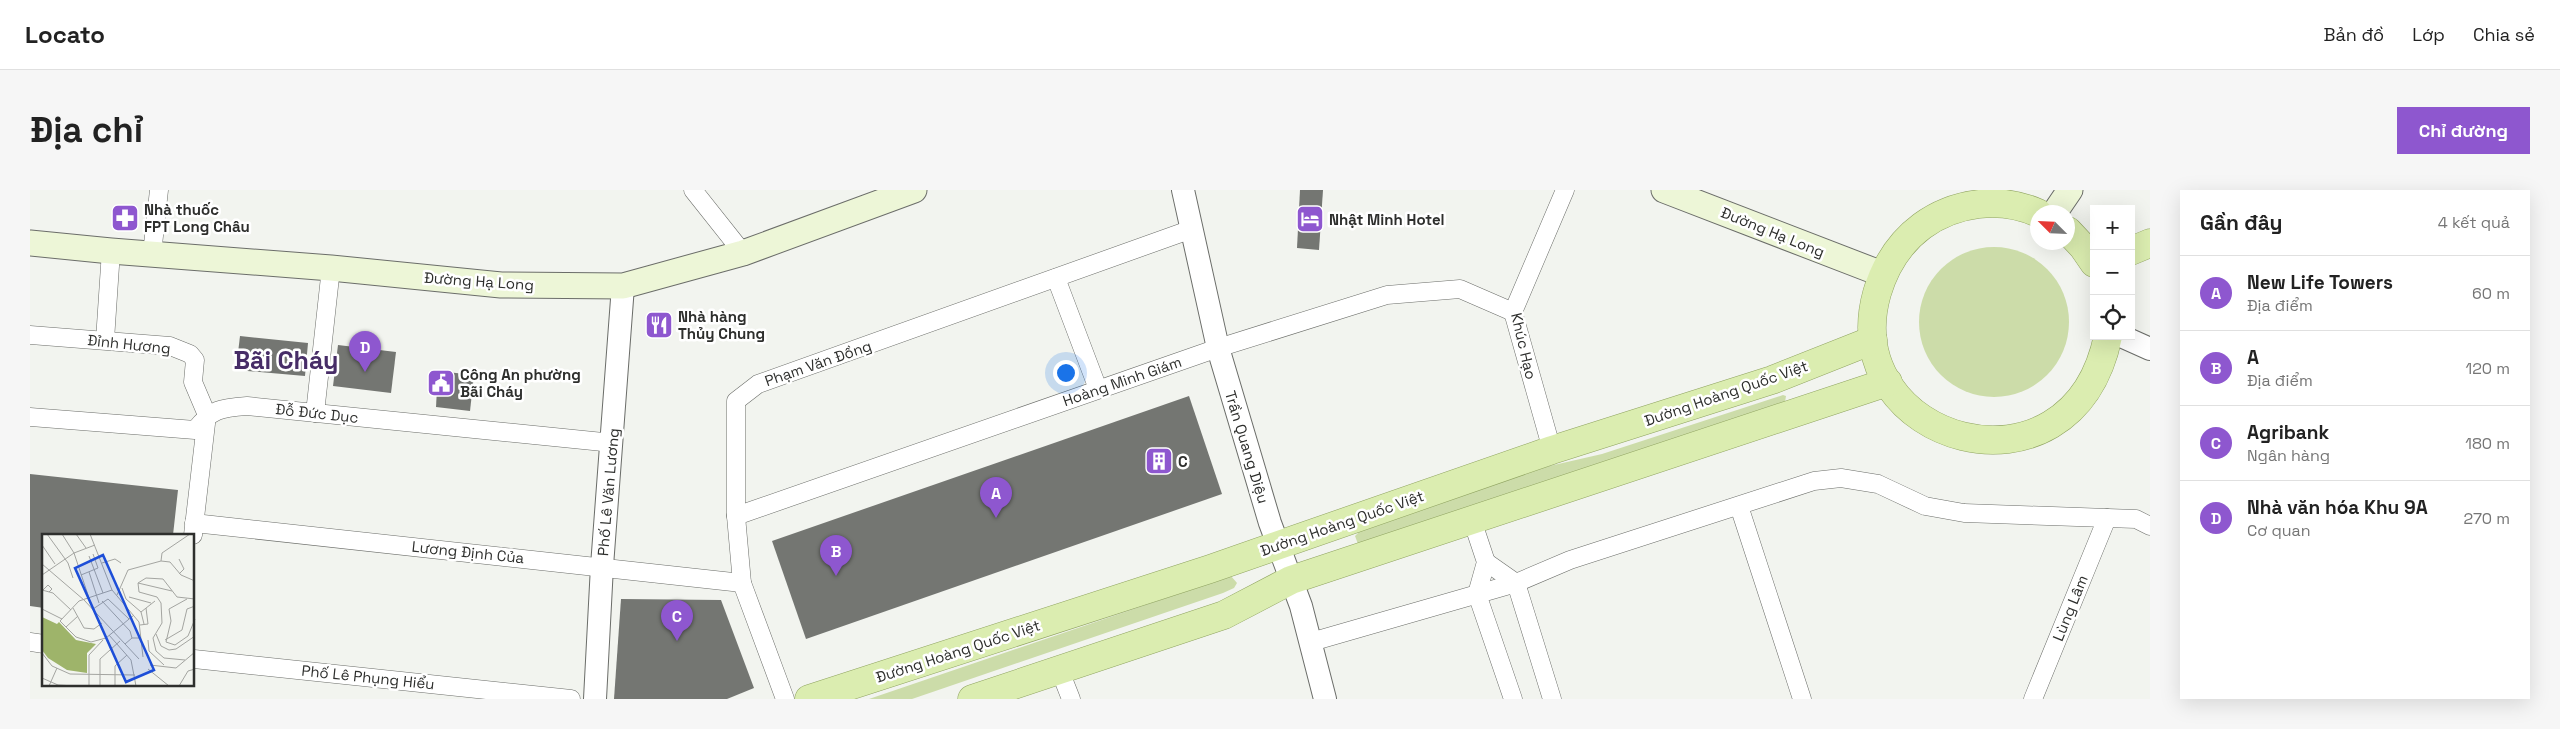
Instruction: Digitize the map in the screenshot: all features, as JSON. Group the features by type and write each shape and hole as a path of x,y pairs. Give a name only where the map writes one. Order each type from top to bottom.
{"main road":[{"name":"Đường Hạ Long","path":"1664,190 1882,274"},
{"path":"2060,205 2070,190"},
{"name":"Đường Hạ Long","path":"30,243 332,268 501,285 623,286 743,253 904,192"},
{"path":"2030,211 2004,204 1979,204 1954,209 1932,219 1912,234 1895,252 1882,274 1873,306 1874,340 1879,362 1888,382 1906,406 1924,420 1958,436 1987,441 2017,438 2046,428 2070,410 2090,387 2103,360 2107,340"},
{"path":"2075,238 2090,257"},
{"path":"2135,249 2150,243"},
{"name":"Đường Hoàng Quốc Việt","path":"809,699 1278,545 1552,450 1772,380 1874,340"},
{"path":"972,699 1224,615 1291,580 1888,382"}],"street":[{"path":"152,254 159,190"},
{"path":"693,190 743,253"},
{"name":"Trần Quang Diệu","path":"1183,190 1218,348 1278,545 1312,642 1325,699"},
{"name":"Khúc Hạo","path":"1552,450 1513,312 1565,190"},
{"name":"Phạm Văn Đồng","path":"785,699 742,583 736,516 736,401 758,384 1192,229"},
{"path":"105,340 111,251"},
{"path":"315,413 332,268"},
{"path":"1056,278 1098,389"},
{"name":"Phố Lê Văn Lương","path":"595,699 602,566 623,286"},
{"name":"Hoàng Minh Giám","path":"736,516 1218,348 1387,295 1460,289 1513,312"},
{"name":"Đỉnh Hương","path":"30,335 170,346 190,354 195,360 193,382 207,415 193,529"},
{"path":"2130,340 2150,349"},
{"name":"Đỗ Đức Dục","path":"30,417 195,430 207,415 221,408 247,406 612,444"},
{"path":"1312,642 1516,582 1570,560 1814,481 1841,478 1878,484 1925,506 1964,514 2136,519 2150,526"},
{"path":"1739,506 1802,699"},
{"name":"Lùng Lâm","path":"2033,699 2107,518"},
{"path":"1472,520 1486,562 1477,594 1513,699"},
{"name":"Lương Định Của","path":"193,529 602,566 742,583"},
{"path":"1486,562 1516,582 1552,699"},
{"name":"Phố Lê Phụng Hiểu","path":"195,659 571,699"},
{"path":"1060,671 1071,699"}],"green space":[{"path":"1994,247 2023,253 2047,269 2063,293 2069,322 2063,351 2047,375 2023,391 1994,397 1965,391 1941,375 1925,351 1919,322 1925,293 1941,269 1965,253"},
{"path":"1783,395 1786,396 1785,402 1358,544 1355,536 1361,530 1532,470 1602,454"},
{"path":"1231,576 1237,583 1234,588 1223,593 912,699 869,699"}],"building":[{"name":"Nhật Minh Hotel","path":"1300,190 1323,190 1319,250 1297,248"},
{"path":"240,336 308,343 305,376 236,370"},
{"path":"338,345 396,352 391,393 333,386"},
{"path":"438,371 474,375 470,411 436,407"},
{"path":"1189,396 1222,494 806,639 772,541"},
{"path":"30,474 178,490 173,534 42,534 42,608 30,606"},
{"path":"621,599 721,600 754,688 727,699 614,699"}],"place":[{"name":"Nhà thuốc FPT Long Châu","path":"125,218"},
{"name":"Nhật Minh Hotel","path":"1310,219"},
{"name":"Nhà hàng Thủy Chung","path":"659,325"},
{"name":"Nhà văn hóa Khu 9A","path":"365,372"},
{"name":"Công An phường Bãi Cháy","path":"441,383"},
{"name":"C","path":"1159,461"},
{"name":"New Life Towers","path":"996,518"},
{"name":"A","path":"836,576"},
{"name":"Agribank","path":"677,641"}],"district":[{"name":"Bãi Cháy","path":"286,360"}]}
